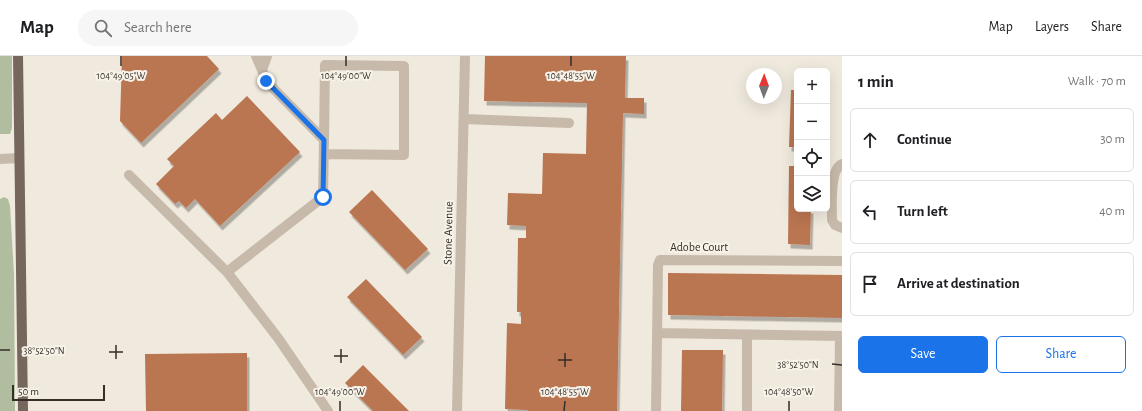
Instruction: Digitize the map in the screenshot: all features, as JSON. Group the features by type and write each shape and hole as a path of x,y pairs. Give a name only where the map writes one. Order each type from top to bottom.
{"main road":[{"path":"18,56 23,411"}],"street":[{"path":"256,56 266,81 324,140"},
{"path":"262,70 267,56"},
{"name":"Stone Avenue","path":"457,411 466,56"},
{"path":"228,272 323,197 325,65 404,66 404,155 324,154"},
{"path":"464,119 570,122"},
{"path":"0,159 19,158"},
{"path":"842,164 837,167 833,176 832,220 835,225 842,228"},
{"path":"130,176 228,272 278,338 328,411"},
{"name":"Adobe Court","path":"656,411 658,265 660,260 842,261"},
{"path":"658,333 841,336 839,411"},
{"path":"747,335 747,411"}],"green space":[{"path":"0,56 12,56 12,128 10,134 0,134"},
{"path":"4,197 8,199 10,206 14,275 15,411 0,411 0,199"}],"building":[{"path":"122,56 207,56 219,69 141,143 120,121"},
{"path":"485,56 626,56 625,98 644,98 644,114 623,113 617,411 528,411 505,409 507,323 521,324 521,312 517,312 518,238 526,238 526,226 507,225 508,193 542,194 543,153 586,154 587,103 484,101"},
{"path":"791,90 794,90 794,147 789,147"},
{"path":"247,96 300,152 220,226 195,199 186,208 179,201 175,204 156,184 174,166 167,159 216,113 222,120"},
{"path":"789,166 794,166 794,212 811,212 810,245 788,244"},
{"path":"372,190 428,249 405,270 349,212"},
{"path":"668,273 842,275 842,318 668,315"},
{"path":"366,279 422,337 403,355 347,297"},
{"path":"682,350 723,350 722,411 681,411"},
{"path":"247,353 247,411 146,411 145,354"},
{"path":"363,365 409,411 373,411 345,383"}],"route":[{"path":"266,81 324,140 323,197"}]}
